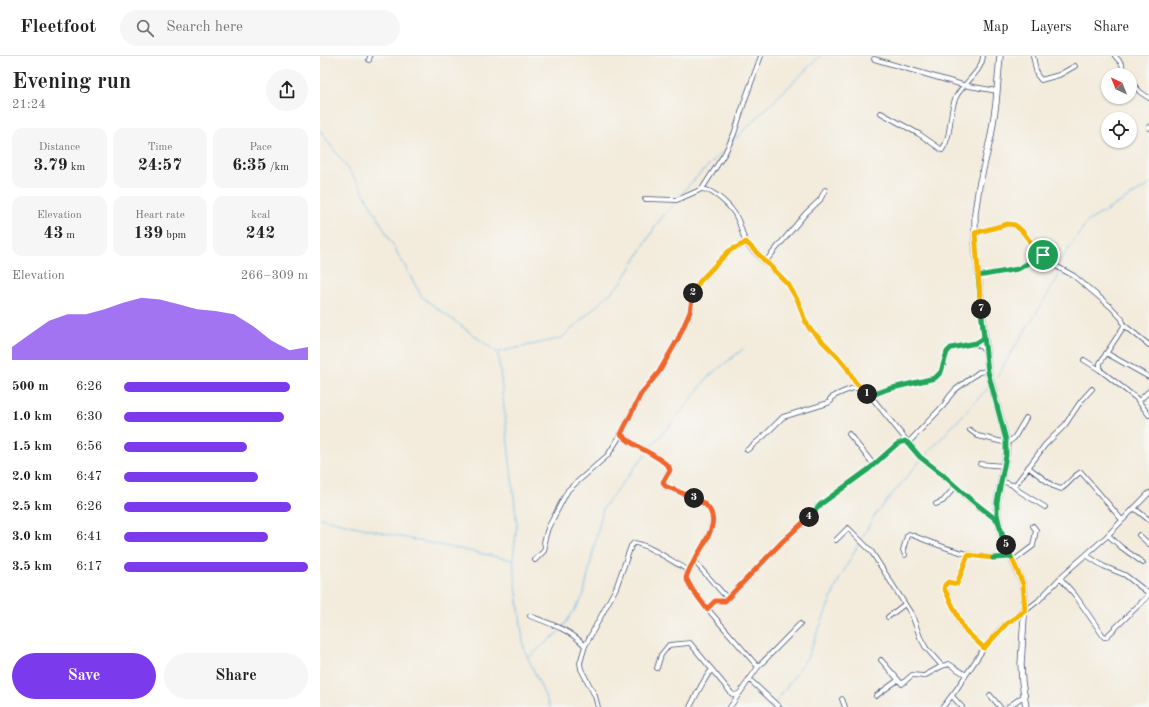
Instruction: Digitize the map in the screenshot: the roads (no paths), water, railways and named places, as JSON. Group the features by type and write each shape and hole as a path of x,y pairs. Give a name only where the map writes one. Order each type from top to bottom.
{"main road":[{"path":"1000,56 991,136 979,186 975,213 975,233 988,372 1007,443 1005,466 997,502 998,521 1002,537 1023,584 1025,611 1021,664 1026,707"}],"street":[{"path":"645,199 677,200 702,189 730,144 761,56"},
{"path":"881,113 919,134 942,150 949,130 952,106 963,85 968,81 983,61 983,56"},
{"path":"1032,56 1037,75 1041,80 1059,75 1075,66"},
{"path":"1115,56 1123,68"},
{"path":"874,59 963,85 997,91"},
{"path":"1137,88 1149,98"},
{"path":"702,189 716,194 734,213 738,218 746,242 788,284 798,301 809,328 838,357 847,368 855,382 870,396 920,457 998,521"},
{"path":"765,262 806,213 820,200 825,190"},
{"path":"975,233 1008,224 1015,225 1054,265 1072,274 1094,291 1122,319 1124,325 1149,345"},
{"path":"535,560 544,552 544,542 548,528 568,490 608,455 621,434 641,394 659,372 678,339 690,312 693,291 700,281 729,251 740,247 746,242"},
{"path":"978,276 1018,269 1043,255"},
{"path":"1100,370 1100,363 1124,325"},
{"path":"870,396 888,389 935,378 941,372 947,352 951,348 976,343 984,338"},
{"path":"976,343 986,351"},
{"path":"1106,352 1149,377"},
{"path":"1084,360 1100,370 1139,401 1149,415"},
{"path":"908,443 944,405 955,390 979,372 988,372"},
{"path":"747,450 783,417 828,403 831,401 830,399 833,396 854,387 860,388"},
{"path":"1012,485 1016,484 1045,446 1065,425 1081,401 1092,390"},
{"path":"1139,401 1149,392"},
{"path":"970,430 978,436 1007,443 1014,438 1026,418"},
{"path":"621,434 631,442 653,454 669,467 670,470 663,482 665,486 701,501 710,510 713,521 711,527 688,570 686,578 707,609 758,667"},
{"path":"849,434 874,465"},
{"path":"707,609 715,601 723,602 728,598 783,541 810,516 817,507 874,465 897,444 903,441 908,443"},
{"path":"980,464 1005,466"},
{"path":"1028,467 1053,486 1061,489 1067,486 1076,475 1081,472 1122,520"},
{"path":"1002,481 1012,485 1045,507"},
{"path":"936,504 943,501 955,487"},
{"path":"943,707 984,648 1007,623 1038,601 1060,578 1108,535 1149,493"},
{"path":"1134,508 1149,520"},
{"path":"905,555 903,550 907,536 910,534 968,555 1012,559 1033,546 1036,530 1033,526"},
{"path":"836,540 848,528 858,536 871,551 915,621 920,637 926,648 942,666"},
{"path":"1108,535 1121,547 1143,563"},
{"path":"1139,535 1149,544"},
{"path":"598,707 595,696 581,669 580,663 585,646 616,588 634,543 655,551 688,570"},
{"path":"968,555 957,584 948,582 944,588 964,629 984,648"},
{"path":"1060,578 1075,595 1104,637 1106,637 1126,619 1148,597 1149,594 1124,575 1104,566 1086,555"},
{"path":"694,561 728,598"},
{"path":"888,617 905,604"},
{"path":"530,616 562,629 585,646"},
{"path":"730,707 758,667 800,624"},
{"path":"657,668 660,655 669,645 687,642 690,643 732,694 738,694"},
{"path":"881,660 902,684 912,675 924,676 942,666 949,664 966,675"},
{"path":"690,707 708,673 712,670"},
{"path":"749,679 779,707"},
{"path":"876,696 898,680"},
{"path":"990,695 1000,707"},
{"path":"1008,707 1025,695"},
{"path":"952,696 962,707"},
{"path":"842,699 845,707"}],"waterway":[{"path":"732,142 820,56"},
{"path":"320,130 360,186 422,297 498,353 517,524 513,560 524,649 550,707"},
{"path":"679,197 724,150"},
{"path":"1057,266 1087,222 1149,185"},
{"path":"499,352 562,338 622,282 658,222 676,201"},
{"path":"994,381 1059,276 1057,269"},
{"path":"648,450 681,412 708,377 743,349"},
{"path":"923,458 989,387"},
{"path":"563,627 583,597 603,508 646,453"},
{"path":"862,538 875,515 921,460"},
{"path":"320,518 410,539 513,560"},
{"path":"776,702 807,658 838,582 859,543"},
{"path":"529,657 560,631"}]}
